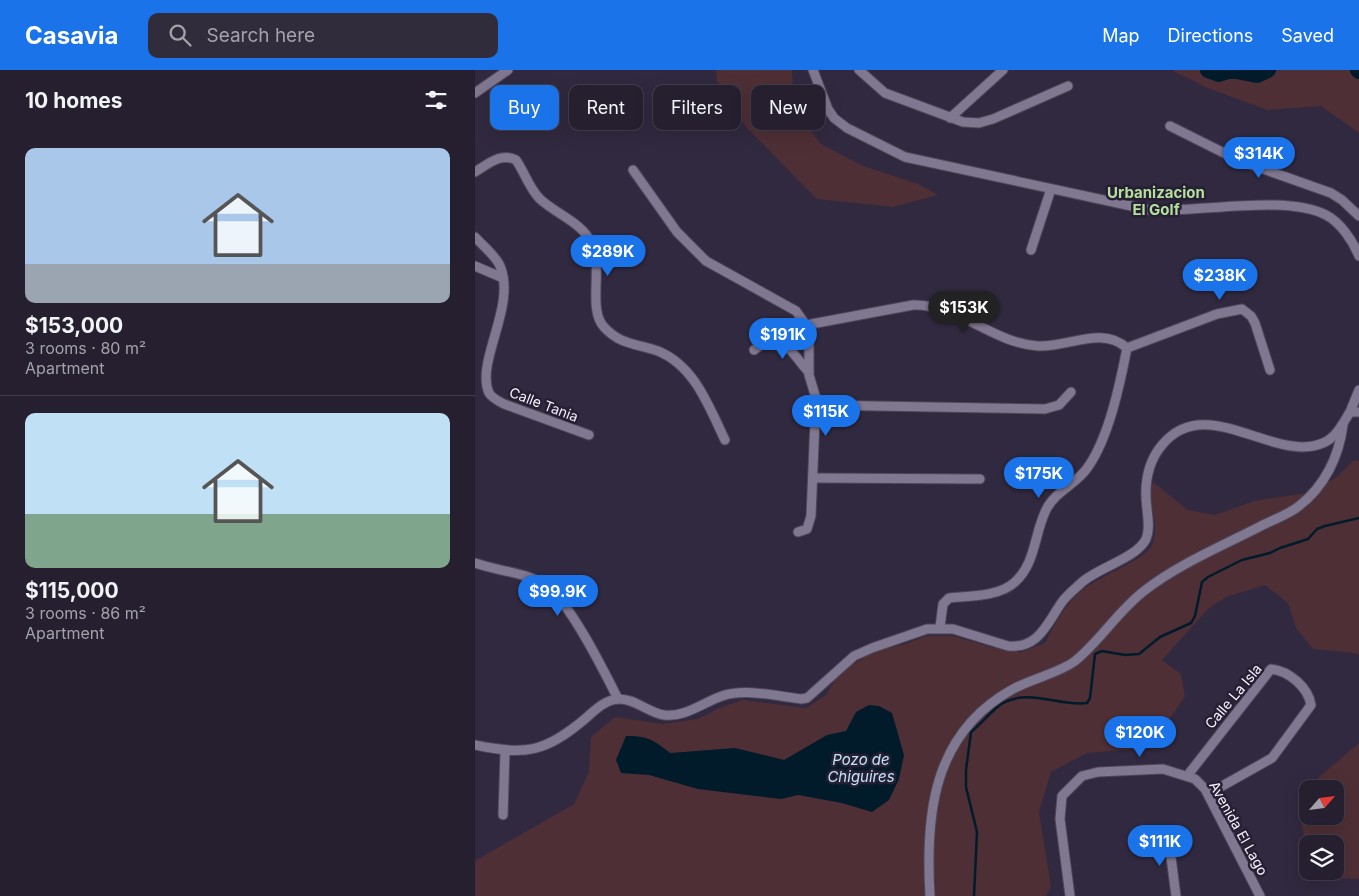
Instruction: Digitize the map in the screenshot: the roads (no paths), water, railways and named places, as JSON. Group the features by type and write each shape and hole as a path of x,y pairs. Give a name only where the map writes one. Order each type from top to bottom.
{"street":[{"path":"475,93 508,70"},
{"path":"813,70 828,109 834,118 847,128 905,157 1150,210 1173,212 1283,204 1306,208 1327,215 1342,229 1359,256"},
{"path":"859,70 885,93 963,122 979,123 1068,86"},
{"path":"950,118 1003,70"},
{"path":"1170,126 1238,160 1331,193 1342,200 1359,216"},
{"path":"475,172 501,157 511,157 516,160 538,197 583,231 596,254 597,307 602,325 621,341 658,351 685,370 696,383 725,440"},
{"path":"633,170 677,232 706,261 796,311 806,325 809,336 809,372 818,405 815,420 814,478 809,526 798,532"},
{"path":"1031,250 1051,189"},
{"name":"Calle Tania","path":"475,237 499,263 503,278 503,306 486,365 485,379 488,392 493,398 504,404 589,435"},
{"path":"475,266 503,278"},
{"path":"806,325 913,305 930,305 951,311 987,332 1021,344 1040,346 1098,338 1127,348 1217,314 1241,309 1251,316 1255,323 1269,370"},
{"path":"754,350 769,340 778,340 785,345 809,372"},
{"path":"940,627 943,604 949,598 999,591 1014,583 1027,568 1046,510 1060,491 1088,468 1096,452 1112,412 1127,348"},
{"path":"475,745 505,752 534,750 559,739 602,704 618,699 665,715 693,710 723,696 746,693 807,698 854,656 901,637 927,629 940,627 1017,647 1031,644 1041,636 1063,600 1083,581 1140,548 1147,538 1149,524 1147,473 1162,445 1172,434 1186,427 1203,424 1223,426 1279,443 1303,446 1323,443 1337,433 1344,422 1355,412 1359,390"},
{"path":"818,405 1045,409 1059,405 1071,392"},
{"path":"930,896 929,833 936,785 962,731 987,707 1013,689 1074,662 1144,592 1199,556 1299,506 1327,476 1340,446 1344,422"},
{"path":"814,478 980,479"},
{"path":"475,563 545,584 570,614 618,699"},
{"name":"Calle La Isla","path":"1187,776 1271,669 1280,670 1304,688 1309,696 1311,705 1272,758 1208,794"},
{"path":"503,815 505,752"},
{"name":"Avenida El Lago","path":"1070,896 1060,818 1062,796 1082,776 1098,772 1163,769 1195,779 1208,794 1260,896"},
{"path":"1168,834 1176,896"}],"water":[{"name":"Pozo de Chiguires","path":"869,705 879,706 892,713 904,755 899,779 889,800 872,812 842,803 798,795 781,799 698,789 649,775 621,773 616,760 626,736 639,736 649,739 670,753 735,748 784,760 827,735 846,731 856,712"}],"waterway":[{"path":"1208,70 1219,74 1231,70 1257,75 1268,70"},
{"path":"974,896 977,832 966,787 966,770 971,732 1000,705 1013,699 1034,697 1066,703 1087,703 1090,698 1095,654 1102,651 1125,655 1139,654 1160,637 1191,623 1195,616 1202,582 1208,577 1242,560 1270,553 1308,539 1317,529 1359,518"}],"district":[{"name":"Urbanizacion El Golf","path":"1156,200"}]}
